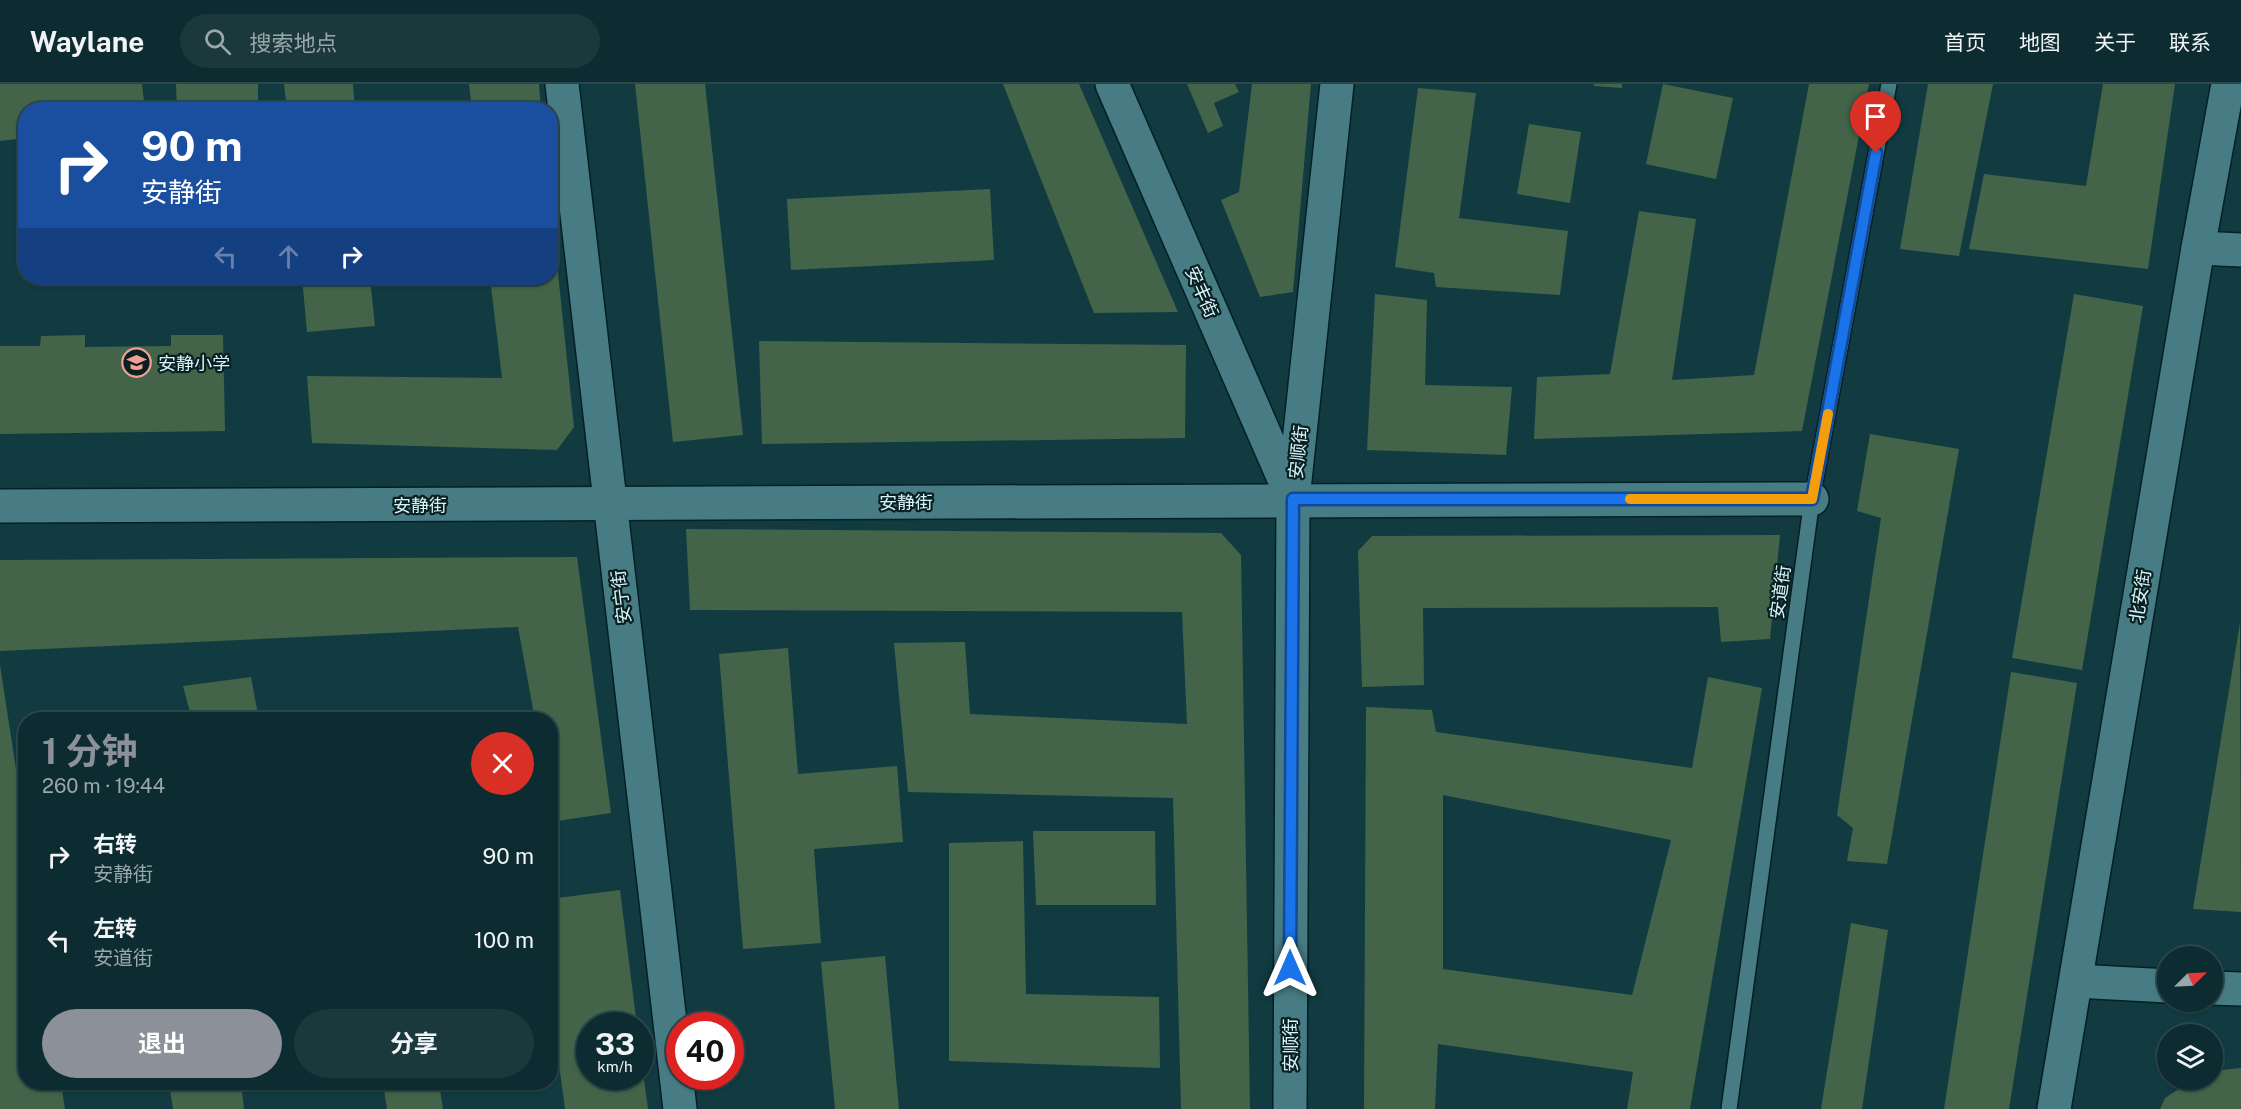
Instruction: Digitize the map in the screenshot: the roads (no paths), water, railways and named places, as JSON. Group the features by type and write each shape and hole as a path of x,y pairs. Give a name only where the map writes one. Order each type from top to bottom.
{"street":[{"name":"安宁街","path":"562,84 680,1109"},
{"name":"安丰街","path":"1112,84 1293,499"},
{"name":"安顺街","path":"1290,1109 1293,499 1337,84"},
{"name":"北安街","path":"2054,1109 2198,248 2228,84"},
{"path":"2198,248 2241,250"},
{"name":"安静街","path":"0,506 610,505 1293,499 1812,499"},
{"path":"2076,981 2157,985"},
{"path":"2223,988 2241,989"}],"lane":[{"name":"安道街","path":"1729,1109 1812,499 1889,84"}],"place":[{"name":"安静小学","path":"137,363"}]}
